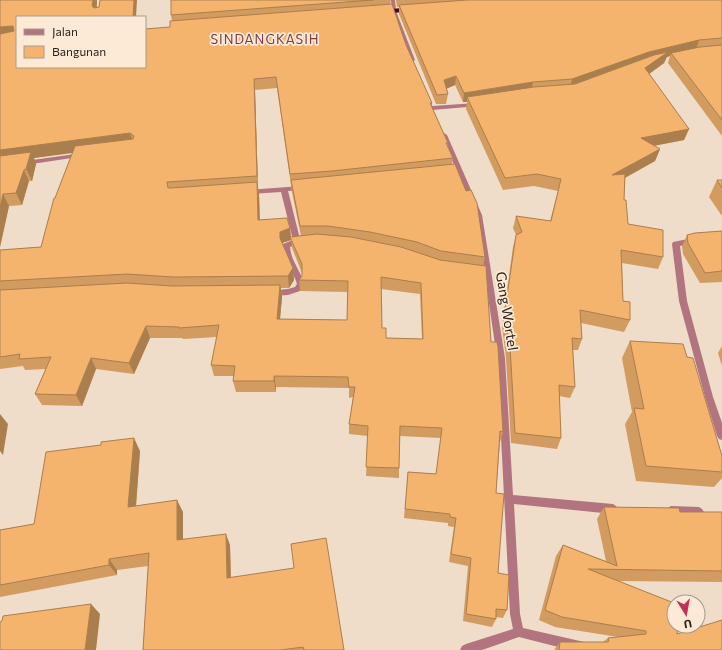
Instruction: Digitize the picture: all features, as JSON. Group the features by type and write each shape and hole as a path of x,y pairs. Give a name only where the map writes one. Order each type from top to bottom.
{"highway":[{"path":"370,13 425,9"}],"street":[{"path":"393,0 394,11 416,68"},
{"path":"432,108 484,104"},
{"name":"Gang Wortel","path":"441,127 456,173 469,190 479,215 484,273 501,358 510,500 515,614 519,632"},
{"path":"15,164 87,154"},
{"path":"245,192 305,188"},
{"path":"284,190 297,242"},
{"path":"702,239 689,240 676,244 683,301 709,397 722,436"},
{"path":"264,293 291,292 300,286 300,280 285,252 286,246 297,242 311,241"},
{"path":"510,500 624,510"},
{"path":"662,511 707,512"},
{"path":"466,650 519,632 594,650"}],"building":[{"path":"0,0 93,0 92,6 94,8 99,7 100,0 134,0 133,16 16,16 16,68 146,68 146,29 170,27 170,21 392,4 406,45 432,103 430,103 453,158 290,174 276,77 254,79 257,176 167,182 168,188 257,182 258,220 287,218 290,228 280,232 280,238 293,268 288,276 173,277 127,274 0,281 0,250 41,247 54,198 75,146 133,139 134,136 130,133 0,150 0,34 14,31 13,26 0,27"},
{"path":"171,0 373,0 171,15"},
{"path":"467,0 722,0 722,38 699,40 649,52 572,79 533,82 464,93 456,76 444,80 448,94 437,95 399,5"},
{"path":"722,45 722,120 671,53 700,47"},
{"path":"668,52 645,68 689,129 641,138 660,149 612,175 625,174 624,200 626,200 628,224 663,230 663,257 621,250 623,301 630,302 630,320 580,310 582,339 572,338 575,387 559,385 561,438 515,433 510,346 504,316 516,235 522,232 516,216 551,221 561,179 537,174 505,178 467,97 534,87 575,84 654,55"},
{"path":"31,152 16,193 3,194 0,208 0,156"},
{"path":"455,164 466,191 471,190 477,203 485,257 441,251 417,242 370,232 328,226 300,226 291,180"},
{"path":"717,180 722,180 722,188"},
{"path":"722,231 722,271 705,273 688,243 687,235"},
{"path":"317,234 351,237 401,247 440,260 486,266 491,342 497,342 498,347 503,432 500,431 496,493 504,494 498,573 509,575 507,610 496,609 496,619 466,614 471,558 451,554 456,518 450,517 450,514 405,509 408,472 436,474 442,428 400,426 399,468 366,467 368,426 349,424 355,387 349,387 348,377 274,376 274,381 233,381 235,366 211,365 219,325 179,328 146,326 129,363 91,358 76,395 35,394 51,357 19,359 20,354 0,357 0,290 127,283 172,286 280,285 277,319 347,320 348,281 299,280 302,276 302,264 290,237","holes":["381,277 421,283 423,339 386,338 386,328 382,328"]},
{"path":"630,341 683,344 687,357 693,358 722,456 722,472 646,466 634,408 644,409"},
{"path":"134,438 128,507 177,500 177,540 226,534 227,578 294,568 291,544 326,538 344,650 304,650 303,647 281,650 143,650 149,553 109,559 109,565 0,585 0,530 34,524 46,452 101,445 101,442"},
{"path":"604,507 679,508 680,512 722,512 722,571 588,569 666,600 666,634 706,634 706,625 722,620 722,650 559,650 560,642 608,642 608,638 646,634 646,631 562,617 545,610 563,545 617,566"},
{"path":"91,604 85,650 0,650 0,622 2,621 3,616"}],"district":[{"name":"SINDANGKASIH","path":"265,39"}]}
